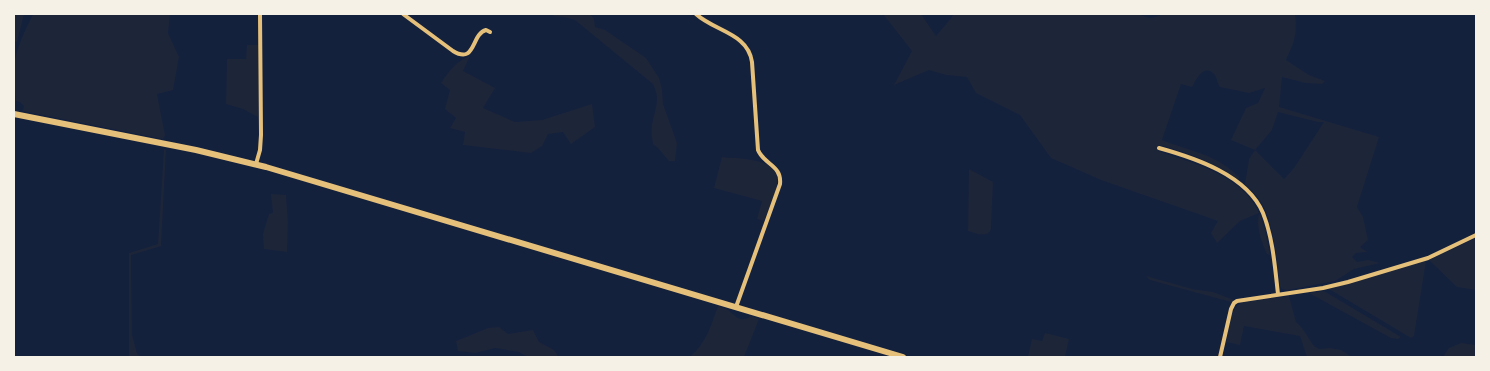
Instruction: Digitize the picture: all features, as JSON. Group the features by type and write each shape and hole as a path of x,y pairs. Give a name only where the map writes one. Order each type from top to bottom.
{"main road":[{"path":"14,114 196,150 256,164 903,357"}],"street":[{"path":"256,164 260,150 261,136 260,14"},
{"path":"403,14 453,51 460,54 466,54 470,51 482,32 486,30 490,32"},
{"path":"696,14 739,39 749,50 752,62 758,150 762,157 777,169 780,178 780,184 736,307"},
{"path":"1159,148 1195,160 1217,170 1241,186 1256,201 1262,212 1269,234 1278,294"},
{"path":"1220,357 1231,309 1234,303 1242,300 1337,284 1439,254 1476,235"}],"shaded area":[{"path":"14,14 24,14 17,42 14,41"},
{"path":"34,14 188,14 170,15 168,33 179,57 173,90 157,94 165,135 163,139 23,111 24,106 20,102 16,101 13,69 19,45"},
{"path":"552,14 590,14 594,19 595,27 605,30 646,58 659,78 662,89 663,104 677,143 675,161 669,161 653,144 652,127 657,95 653,84 575,20 554,16"},
{"path":"883,14 921,14 936,36 953,14 1139,14 1150,18 1162,14 1295,14 1295,38 1286,60 1309,75 1325,81 1322,84 1305,83 1282,77 1279,107 1379,137 1357,207 1363,217 1368,240 1360,247 1367,252 1356,253 1352,257 1357,262 1368,260 1380,263 1354,269 1335,281 1287,290 1282,289 1280,286 1274,245 1267,214 1259,199 1245,184 1249,159 1255,150 1231,140 1246,108 1258,103 1265,88 1249,93 1220,87 1215,75 1211,71 1204,71 1192,87 1181,84 1162,140 1212,158 1230,169 1239,177 1239,180 1211,163 1191,155 1160,145 1158,151 1215,172 1241,189 1251,200 1259,213 1240,221 1217,243 1211,233 1218,221 1101,180 1051,158 1020,115 976,93 967,77 946,75 929,70 894,85 912,51","holes":["1278,112 1318,122 1324,122 1294,168 1284,179 1255,150 1272,130"]},
{"path":"247,45 258,45 258,117 243,109 226,104 227,59 246,59"},
{"path":"470,56 463,71 495,88 483,108 515,122 542,120 592,104 595,127 571,144 563,132 548,134 542,146 531,153 463,145 465,132 450,128 456,118 445,109 450,90 441,83 457,64"},
{"path":"164,149 166,150 161,246 131,255 132,335 137,353 140,357 129,357 129,253 158,244"},
{"path":"722,157 757,161 772,168 776,174 777,183 774,198 764,221 757,219 762,201 714,188"},
{"path":"969,169 993,182 991,229 984,235 968,231"},
{"path":"271,194 286,195 288,222 287,252 264,249 263,234 269,214 273,213"},
{"path":"1259,213 1270,255 1267,254 1261,239 1258,218"},
{"path":"1476,238 1476,290 1457,287 1429,260"},
{"path":"1426,261 1414,336 1411,338 1329,289"},
{"path":"1146,276 1192,289 1213,292 1234,300 1231,302 1150,280"},
{"path":"1324,291 1401,337 1398,339 1391,338 1309,293"},
{"path":"1289,296 1296,322 1314,346 1319,349 1330,348 1341,350 1352,357 1307,357 1300,336 1244,326 1240,345 1226,342 1230,319 1235,308 1239,304"},
{"path":"718,306 727,309 741,319 751,316 759,319 744,357 690,357 696,352 704,340"},
{"path":"499,327 508,334 533,330 539,342 554,350 559,357 528,357 519,352 495,348 475,353 458,351 456,341 488,328"},
{"path":"1045,333 1069,339 1065,357 1028,357 1032,339 1042,341"},
{"path":"1461,343 1476,345 1476,357 1443,357 1449,348"}]}
